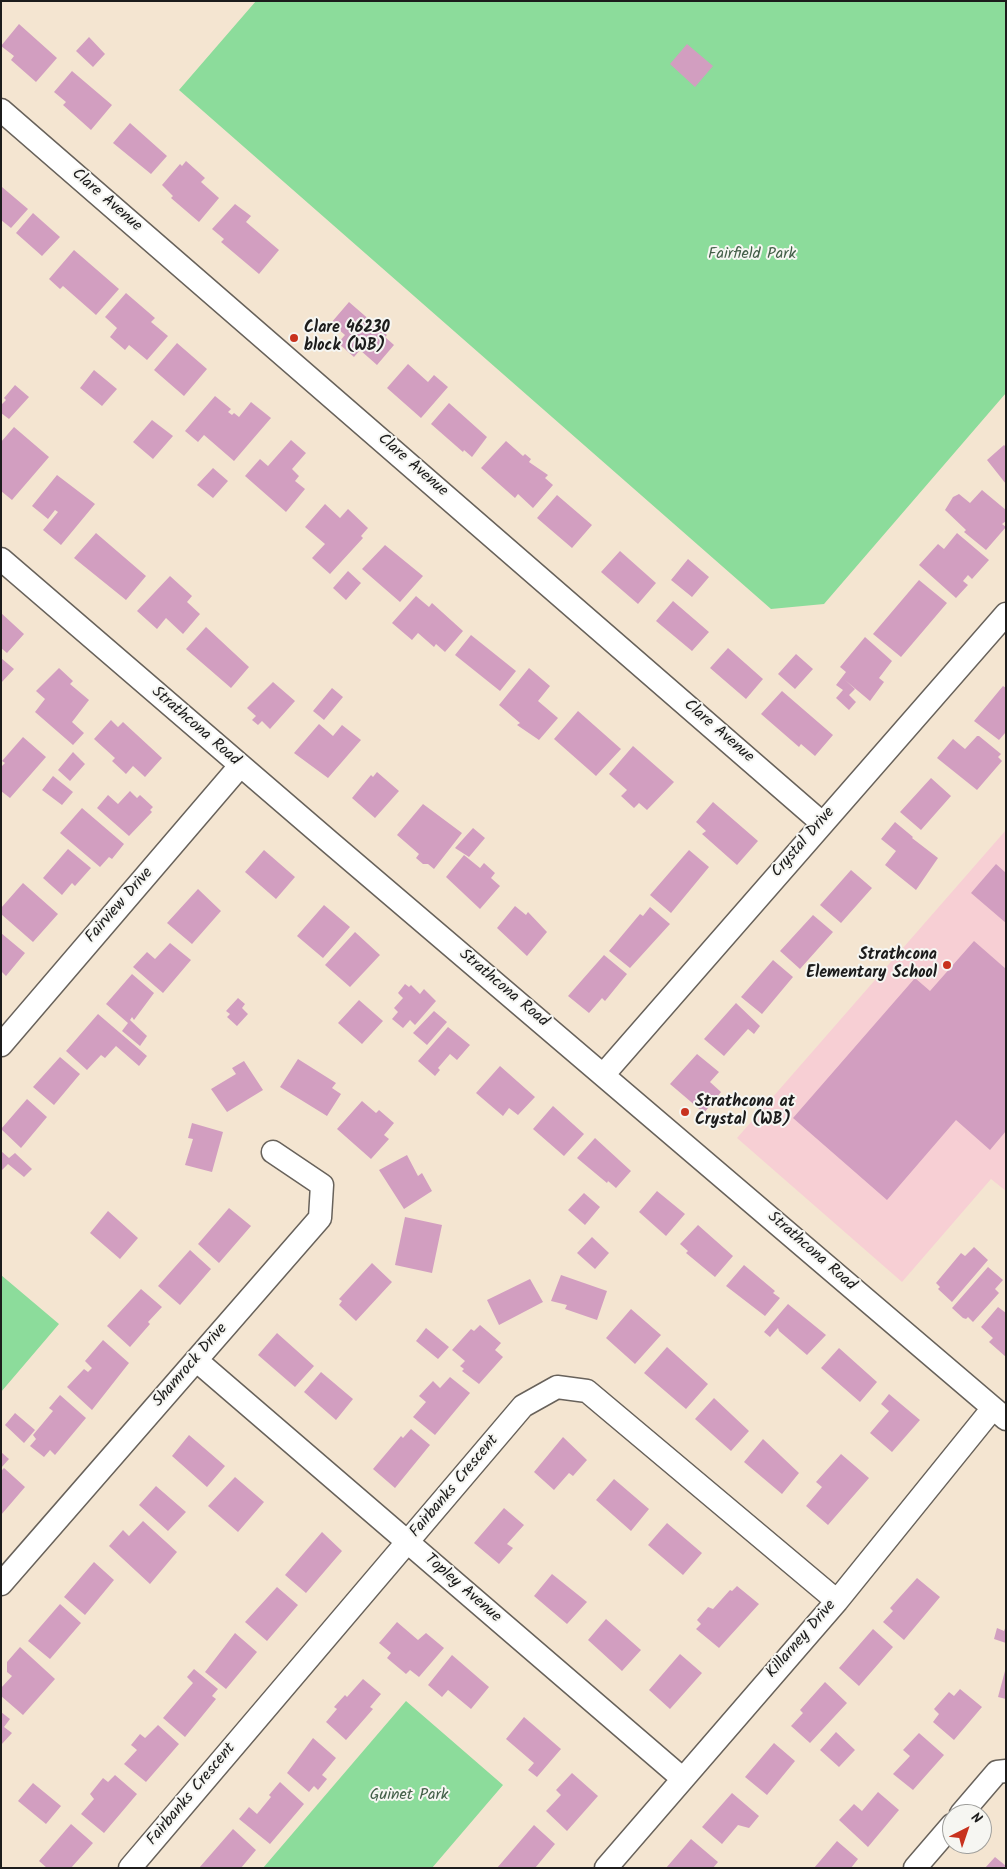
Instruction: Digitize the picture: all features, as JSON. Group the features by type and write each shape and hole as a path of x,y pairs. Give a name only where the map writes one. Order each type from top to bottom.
{"street":[{"name":"Clare Avenue","path":"1,110 822,823"},
{"name":"Strathcona Road","path":"1,558 240,766 604,1074 999,1414"},
{"name":"Crystal Drive","path":"604,1074 1006,614"},
{"name":"Fairview Drive","path":"1,1045 240,766"},
{"name":"Shamrock Drive","path":"1,1584 320,1218 322,1185 272,1152"},
{"name":"Topley Avenue","path":"196,1360 683,1779"},
{"name":"Fairbanks Crescent","path":"130,1868 523,1406 557,1387 587,1391 836,1601"},
{"name":"Killarney Drive","path":"606,1868 999,1414"},
{"path":"970,1804 997,1772 1006,1771"},
{"path":"915,1868 942,1837"}],"shaded area":[{"name":"Strathcona Elementary School","path":"1006,830 1006,1191 991,1179 902,1282 737,1138"}],"green space":[{"name":"Fairfield Park","path":"256,1 1006,1 1006,393 824,604 771,609 179,90"},
{"path":"1,1275 59,1324 1,1392"},
{"name":"Guinet Park","path":"406,1701 503,1785 432,1868 263,1868"}],"building":[{"path":"19,24 57,58 36,82 11,60 14,56 1,46"},
{"path":"89,37 105,54 93,67 76,51"},
{"path":"687,44 713,66 695,87 670,64"},
{"path":"72,71 112,105 91,130 63,105 66,102 54,92"},
{"path":"130,123 167,156 151,174 113,143"},
{"path":"186,161 205,178 201,182 219,198 199,222 171,198 173,196 162,185 180,164 182,166"},
{"path":"2,187 28,209 11,228 1,220"},
{"path":"235,204 251,216 246,222 279,250 259,274 221,242 224,239 212,229"},
{"path":"33,213 60,237 42,256 16,233"},
{"path":"74,250 119,289 96,315 63,286 60,289 49,279"},
{"path":"126,293 155,318 151,322 168,336 147,360 129,345 125,350 110,337 117,328 105,317"},
{"path":"349,302 387,335 385,337 394,345 377,365 360,350 354,357 338,343 345,335 331,323"},
{"path":"177,343 207,369 184,396 154,370"},
{"path":"408,364 428,382 434,375 448,387 421,418 387,388"},
{"path":"94,370 117,389 102,406 80,388"},
{"path":"15,385 29,397 9,419 1,413 1,405 6,400 4,398"},
{"path":"215,396 231,409 228,412 232,415 234,413 239,417 251,402 271,418 234,461 204,435 198,442 185,431"},
{"path":"449,403 487,437 472,457 464,450 463,452 431,424"},
{"path":"152,420 173,436 153,459 133,442"},
{"path":"14,427 49,457 12,500 1,491 1,442"},
{"path":"291,440 306,453 292,469 299,476 295,481 305,489 286,512 245,476 260,459 268,466"},
{"path":"506,441 523,456 525,454 531,459 529,462 548,475 545,478 553,485 533,508 518,494 515,498 481,468"},
{"path":"1004,445 1006,447 1006,484 987,460"},
{"path":"213,468 228,481 213,498 197,485"},
{"path":"57,475 95,504 61,545 43,530 58,512 55,510 48,519 32,506"},
{"path":"982,490 1006,510 1006,521 1002,524 1006,527 986,550 964,532 966,530 945,510 953,497 959,494 970,503"},
{"path":"557,495 592,525 572,548 537,518"},
{"path":"325,504 340,518 348,509 368,528 361,536 363,538 330,574 312,558 325,544 305,527"},
{"path":"96,533 146,576 126,600 74,558"},
{"path":"957,533 989,560 972,579 968,575 963,581 968,585 956,598 919,565 938,544 944,549"},
{"path":"385,545 423,576 400,602 362,569"},
{"path":"620,551 656,583 638,604 601,572"},
{"path":"688,559 709,577 692,597 671,580"},
{"path":"348,571 361,583 346,600 333,588"},
{"path":"170,576 192,596 187,602 200,614 183,634 166,618 157,629 137,611"},
{"path":"919,580 947,603 901,657 873,634"},
{"path":"416,596 429,607 432,603 463,631 445,652 436,644 434,647 418,633 412,640 392,623"},
{"path":"673,601 709,632 692,651 656,621"},
{"path":"1,613 24,634 7,653 1,648"},
{"path":"206,627 249,667 231,688 186,649"},
{"path":"471,635 516,671 500,691 455,655"},
{"path":"865,637 892,661 879,678 884,682 870,701 845,680 855,689 849,695 856,702 849,710 836,698 843,690 836,685 846,672 840,667"},
{"path":"728,648 763,679 746,699 710,668"},
{"path":"796,654 813,669 795,689 778,674"},
{"path":"1,658 14,669 1,683"},
{"path":"59,668 73,681 70,684 89,700 72,722 84,733 73,745 35,712 45,699 36,691"},
{"path":"529,668 550,686 538,701 558,718 539,740 517,725 520,723 499,705"},
{"path":"273,682 295,701 270,729 262,721 258,725 252,720 256,716 247,708"},
{"path":"1003,686 1006,688 1006,732 999,740 974,721"},
{"path":"332,688 343,697 324,720 313,711"},
{"path":"782,691 833,735 815,756 801,744 799,747 761,714"},
{"path":"578,711 621,749 596,776 554,739"},
{"path":"111,720 118,727 123,722 162,758 145,777 133,766 126,774 112,761 115,758 94,739"},
{"path":"319,724 333,736 342,725 361,740 328,778 294,753"},
{"path":"977,736 1001,754 998,757 1002,761 977,790 937,758 953,739 965,749"},
{"path":"23,737 46,757 10,798 1,791 1,767 5,763 2,761"},
{"path":"633,746 674,782 647,810 639,803 634,808 621,796 627,790 609,774"},
{"path":"73,752 85,764 70,781 58,770"},
{"path":"377,772 399,791 375,818 352,798 371,775 373,777"},
{"path":"53,776 73,792 62,805 42,790"},
{"path":"931,778 951,796 921,830 900,812"},
{"path":"130,791 137,798 140,795 153,807 150,810 152,812 129,836 97,808 108,795 118,804"},
{"path":"713,802 758,841 737,865 702,834 706,831 696,822"},
{"path":"423,804 462,833 434,869 416,858 419,854 397,835"},
{"path":"82,808 124,844 112,859 109,857 100,867 60,833"},
{"path":"895,822 938,858 916,890 885,865 896,851 881,839"},
{"path":"473,828 485,838 469,857 455,848"},
{"path":"68,849 91,868 75,886 72,883 62,895 43,878"},
{"path":"264,850 295,877 276,899 245,872"},
{"path":"689,850 709,867 671,913 650,895"},
{"path":"464,855 480,868 484,863 495,873 491,878 500,886 480,909 446,877"},
{"path":"996,864 1006,873 1006,923 971,893"},
{"path":"851,870 872,888 841,923 820,905"},
{"path":"23,883 58,914 33,942 1,914 1,908"},
{"path":"198,889 221,911 192,944 167,923"},
{"path":"324,905 350,927 323,958 297,936"},
{"path":"515,906 526,915 528,912 547,932 527,956 497,928"},
{"path":"650,907 670,924 630,968 609,951 640,914 643,916"},
{"path":"813,915 833,932 800,969 780,951"},
{"path":"355,932 380,955 350,987 325,965"},
{"path":"1,933 25,953 6,976 1,971"},
{"path":"974,941 1006,969 1006,1131 990,1150 956,1120 887,1200 793,1118 915,978 930,991"},
{"path":"170,943 191,960 163,993 133,967 147,952 155,959"},
{"path":"604,955 627,974 605,1001 602,998 589,1013 568,996"},
{"path":"773,960 793,977 762,1014 741,997"},
{"path":"132,974 154,993 134,1020 132,1017 130,1020 147,1036 140,1046 122,1031 128,1023 106,1004"},
{"path":"405,984 409,987 411,985 420,994 424,989 436,1001 415,1025 410,1020 403,1028 392,1019 398,1012 394,1008 403,998 398,993"},
{"path":"238,998 245,1004 242,1008 248,1014 237,1026 227,1017 230,1014 226,1011"},
{"path":"359,1000 383,1021 362,1044 338,1023"},
{"path":"736,1003 760,1026 754,1034 748,1029 724,1056 704,1039"},
{"path":"434,1011 447,1022 427,1045 413,1033"},
{"path":"98,1014 147,1056 139,1066 116,1046 105,1058 101,1055 87,1070 66,1051"},
{"path":"448,1027 470,1045 457,1060 450,1054 438,1068 440,1070 435,1076 418,1061"},
{"path":"697,1054 719,1072 710,1082 721,1092 704,1113 670,1084"},
{"path":"60,1057 80,1074 54,1105 33,1087"},
{"path":"298,1059 336,1083 332,1088 341,1094 327,1116 280,1087"},
{"path":"244,1061 263,1090 227,1112 211,1089 236,1074 232,1068"},
{"path":"500,1066 535,1097 518,1115 509,1108 503,1116 476,1093"},
{"path":"27,1099 47,1117 21,1148 1,1129"},
{"path":"362,1101 376,1113 379,1110 394,1123 384,1135 389,1139 371,1159 337,1129"},
{"path":"553,1106 584,1134 564,1156 533,1129"},
{"path":"192,1123 223,1132 212,1172 185,1165 193,1139 188,1138"},
{"path":"595,1138 631,1171 616,1188 608,1181 607,1183 577,1158"},
{"path":"1,1151 9,1158 15,1153 32,1169 24,1177 8,1164 1,1171"},
{"path":"407,1155 418,1176 422,1173 432,1191 404,1209 379,1170"},
{"path":"657,1191 685,1214 666,1236 639,1212"},
{"path":"584,1193 600,1207 585,1225 568,1210"},
{"path":"229,1208 251,1226 219,1263 198,1244"},
{"path":"108,1211 138,1238 120,1259 90,1233"},
{"path":"405,1217 442,1225 432,1273 395,1265"},
{"path":"698,1225 733,1256 715,1277 686,1253 688,1251 680,1244"},
{"path":"592,1237 609,1253 595,1269 577,1253"},
{"path":"974,1247 988,1260 952,1302 938,1289 940,1287 936,1283 961,1253 965,1256"},
{"path":"190,1250 211,1269 180,1305 158,1286"},
{"path":"372,1263 392,1282 356,1321 339,1305 342,1301 339,1299"},
{"path":"744,1265 775,1291 773,1293 780,1298 765,1316 726,1286"},
{"path":"988,1267 1003,1280 995,1289 999,1293 973,1322 968,1317 966,1319 963,1318 952,1308"},
{"path":"561,1275 607,1291 597,1320 565,1309 567,1305 551,1301"},
{"path":"530,1279 543,1302 499,1325 487,1300"},
{"path":"141,1289 162,1307 148,1322 150,1324 130,1347 107,1326"},
{"path":"788,1304 826,1335 807,1355 779,1331 778,1328 770,1337 764,1332"},
{"path":"998,1307 1006,1313 1006,1357 989,1342 993,1338 981,1327"},
{"path":"631,1309 661,1335 635,1364 606,1338"},
{"path":"480,1325 501,1343 495,1350 503,1357 479,1384 462,1371 464,1369 460,1366 465,1361 452,1350 471,1329 474,1331"},
{"path":"426,1328 449,1347 438,1359 416,1341"},
{"path":"277,1333 314,1366 295,1387 258,1355"},
{"path":"103,1340 129,1363 92,1410 67,1387 84,1369 88,1372 92,1368 85,1361"},
{"path":"667,1347 708,1384 686,1409 644,1373"},
{"path":"839,1348 877,1382 860,1402 821,1368"},
{"path":"321,1372 353,1399 336,1420 304,1392"},
{"path":"450,1377 470,1393 435,1435 413,1417 426,1402 419,1396 433,1381 440,1388"},
{"path":"889,1394 920,1420 892,1452 870,1433 889,1411 881,1404"},
{"path":"60,1395 86,1418 55,1455 50,1450 44,1457 30,1446 36,1439 33,1435 53,1411 49,1408"},
{"path":"714,1398 749,1431 731,1451 695,1419"},
{"path":"15,1413 35,1430 24,1443 5,1425"},
{"path":"411,1429 430,1445 395,1488 373,1469 401,1436 403,1438"},
{"path":"189,1435 225,1466 207,1487 172,1456"},
{"path":"563,1437 587,1460 573,1476 569,1473 554,1490 534,1472"},
{"path":"763,1439 799,1473 782,1494 744,1462"},
{"path":"1,1452 9,1459 1,1468"},
{"path":"841,1454 869,1478 828,1525 806,1506 822,1487 816,1482"},
{"path":"4,1468 25,1487 1,1515 1,1471"},
{"path":"235,1477 264,1502 238,1532 208,1506"},
{"path":"614,1479 649,1509 631,1531 596,1500"},
{"path":"156,1486 186,1512 168,1531 139,1505"},
{"path":"504,1508 524,1525 507,1544 513,1548 499,1564 474,1543"},
{"path":"143,1521 177,1552 150,1584 109,1546 123,1530 129,1536"},
{"path":"667,1523 702,1553 683,1575 648,1545"},
{"path":"322,1532 342,1551 306,1593 285,1575"},
{"path":"94,1562 114,1580 85,1615 64,1597"},
{"path":"552,1574 587,1602 567,1624 534,1596"},
{"path":"917,1578 940,1597 904,1640 883,1622 893,1611 890,1608"},
{"path":"737,1586 759,1604 719,1648 696,1629 701,1624 697,1620 708,1607 713,1609 730,1590 732,1591"},
{"path":"277,1587 298,1605 267,1641 245,1622"},
{"path":"60,1604 81,1623 50,1659 28,1641"},
{"path":"606,1619 641,1650 622,1671 588,1640"},
{"path":"397,1622 418,1640 426,1633 444,1648 419,1677 410,1670 406,1674 387,1658 391,1653 379,1643"},
{"path":"1006,1626 1006,1643 994,1639 997,1628 1004,1631"},
{"path":"873,1629 893,1647 859,1686 839,1668"},
{"path":"235,1633 257,1652 226,1689 205,1672"},
{"path":"20,1647 55,1679 23,1715 1,1696 1,1688 12,1676 7,1672 7,1662"},
{"path":"680,1654 702,1673 670,1709 649,1690"},
{"path":"452,1655 489,1687 471,1709 448,1690 442,1697 428,1685"},
{"path":"194,1669 218,1689 212,1696 216,1699 185,1737 163,1718 193,1683 187,1677"},
{"path":"1006,1671 1006,1699 998,1697"},
{"path":"363,1679 381,1694 370,1707 373,1709 346,1740 326,1722 337,1709 334,1707 345,1695 347,1697"},
{"path":"825,1682 847,1703 810,1743 791,1726 803,1713 800,1710"},
{"path":"960,1689 982,1707 954,1740 933,1722 939,1714 934,1709 949,1692 954,1696"},
{"path":"1,1712 10,1719 4,1727 12,1733 1,1745"},
{"path":"524,1717 561,1749 537,1777 528,1770 534,1763 506,1739"},
{"path":"158,1725 179,1744 146,1782 124,1764 137,1750 131,1745 140,1734 145,1738"},
{"path":"836,1732 855,1750 839,1767 820,1750"},
{"path":"919,1733 944,1755 913,1790 893,1774 910,1756 903,1750"},
{"path":"313,1738 336,1758 322,1775 327,1779 318,1790 314,1786 309,1792 287,1773"},
{"path":"774,1743 795,1761 767,1795 745,1777"},
{"path":"572,1773 598,1796 567,1831 546,1811 561,1795 556,1790"},
{"path":"115,1775 137,1794 104,1833 81,1814 94,1799 90,1794 103,1778 108,1782"},
{"path":"280,1782 304,1804 270,1844 239,1819 249,1807 257,1814"},
{"path":"33,1783 61,1806 46,1824 18,1801"},
{"path":"878,1792 899,1810 868,1847 839,1820 854,1804 862,1811"},
{"path":"732,1793 759,1816 749,1828 738,1825 722,1844 702,1827"},
{"path":"71,1824 93,1843 71,1868 47,1868 39,1861"},
{"path":"534,1825 555,1844 535,1868 497,1868"},
{"path":"233,1829 256,1850 241,1868 199,1868"},
{"path":"691,1839 718,1862 713,1868 666,1868"},
{"path":"837,1841 858,1859 851,1868 814,1868"},
{"path":"995,1857 1006,1866 1006,1868 985,1868"}],"place":[{"name":"Clare 46230 block (WB)","path":"294,338"},
{"name":"Strathcona Elementary School","path":"947,965"},
{"name":"Strathcona at Crystal (WB)","path":"685,1112"}]}
